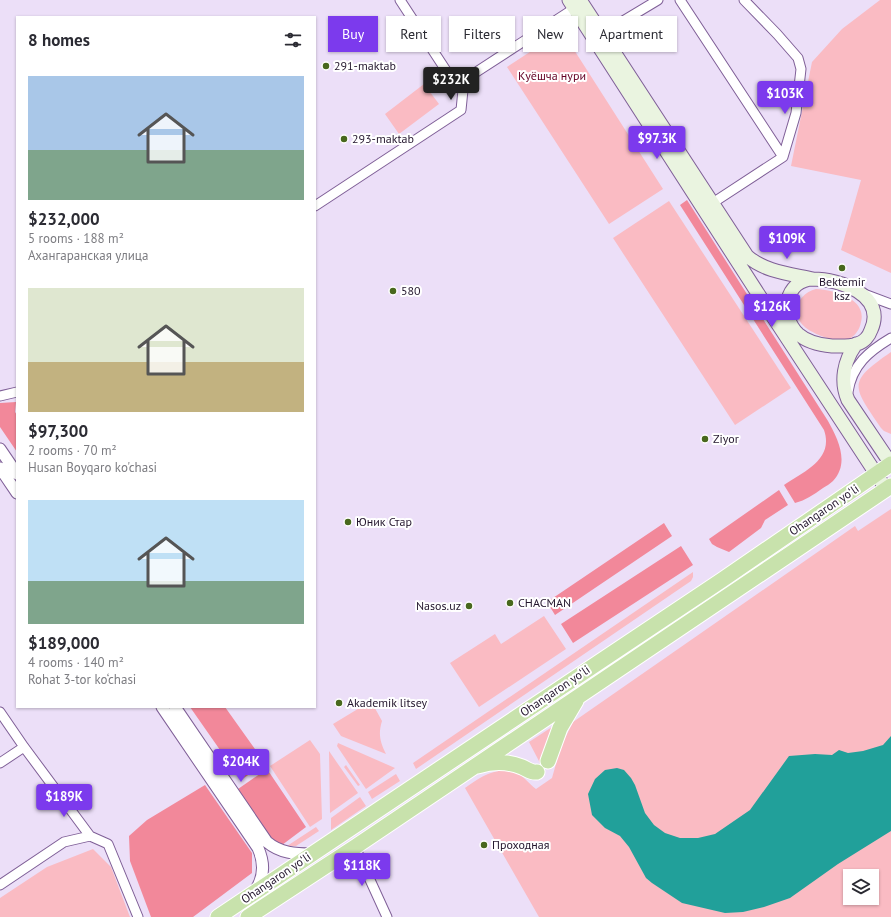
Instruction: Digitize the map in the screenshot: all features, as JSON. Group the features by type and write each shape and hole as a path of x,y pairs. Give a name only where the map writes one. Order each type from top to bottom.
{"highway":[{"name":"Ohangaron yoʻli","path":"218,917 722,580 891,464"},
{"name":"Ohangaron yoʻli","path":"248,917 355,848 888,488"},
{"path":"548,761 560,728 579,696"},
{"path":"472,768 493,762 500,762 515,765 533,773 537,772"}],"main road":[{"path":"577,3 586,17"},
{"path":"608,52 708,206 766,306 876,475 888,488"},
{"path":"708,206 747,256 754,262 777,271 813,279 826,279 861,293 871,304 874,312 874,320 867,337 856,344 841,346 818,344 803,338 766,306"},
{"path":"813,279 800,282 794,287 789,294 787,312 789,321 794,329 814,379"},
{"path":"856,344 849,356 844,371 844,386 848,400 891,464"}],"street":[{"path":"400,0 447,72 464,80"},
{"path":"631,16 658,0"},
{"path":"680,0 783,157"},
{"path":"708,206 783,157 796,113 801,69 798,58 778,34 744,0"},
{"path":"464,80 577,3"},
{"path":"316,205 461,110 464,80"},
{"path":"861,293 891,304"},
{"path":"856,344 889,339"},
{"path":"848,400 849,383 856,366 868,353 889,339"},
{"path":"0,396 16,392"},
{"path":"0,449 16,473"},
{"path":"0,468 16,492"},
{"path":"163,708 258,848 262,860 263,872 253,894"},
{"path":"176,708 267,842 277,849 289,853 312,854"},
{"path":"0,712 90,836 108,844 138,917"},
{"path":"0,763 24,747"},
{"path":"537,772 548,761"},
{"path":"0,885 64,842 90,836"},
{"path":"355,848 387,917"}],"green space":[{"path":"880,0 891,0 891,273 841,250 861,180 791,166 812,62 842,29"},
{"name":"Куёшча нури","path":"530,52 575,52 663,189 609,224 507,67"},
{"path":"424,84 439,104 399,134 385,114"},
{"path":"669,201 791,388 735,425 613,238"},
{"path":"816,289 832,291 848,297 859,307 862,314 860,327 851,338 837,340 823,337 805,327 801,323 797,312 799,302 802,297"},
{"path":"891,352 891,434 881,428 864,403 860,394 859,386 861,379 867,371"},
{"path":"891,509 891,917 539,917 465,788 476,780 489,774 509,771 519,774 536,789 552,778 561,746 573,722 855,526 858,531"},
{"path":"693,572 691,581 416,769 413,763"},
{"path":"544,616 566,649 479,707 450,663 495,634 501,644"},
{"path":"371,701 382,721 380,738 386,754 341,736 333,724"},
{"path":"555,725 540,763 529,742"},
{"path":"310,740 320,754 322,819 310,827 270,766"},
{"path":"338,743 395,768 366,789 337,746"},
{"path":"329,751 358,793 330,813"},
{"path":"346,765 360,785 358,786 344,767"},
{"path":"396,774 400,781 372,799 368,792"},
{"path":"360,797 366,806 331,830 331,818"},
{"path":"316,827 319,831 296,846 287,846"},
{"path":"93,849 111,867 130,917 0,917 0,898 47,867"}],"shaded area":[{"path":"687,200 828,421 841,451 841,467 833,481 799,502 795,503 784,485 816,463 825,449 826,440 824,430 680,205"},
{"path":"16,402 16,451 0,427 0,403"},
{"path":"779,490 788,505 765,520 761,528 729,552 712,544 709,539"},
{"path":"664,523 672,536 555,615 547,602"},
{"path":"681,546 693,565 573,643 561,624"},
{"path":"191,708 226,708 265,763 241,780"},
{"path":"891,736 891,831 838,864 790,898 764,907 743,912 725,913 682,903 646,878 629,847 620,836 605,828 592,815 588,794 595,779 605,770 617,768 624,770 631,778 645,813 654,825 665,833 680,838 698,838 715,834 750,810 789,756 815,754 832,755 839,750 848,753 863,751 883,745"},
{"path":"267,769 306,827 282,845 273,841 238,789"},
{"path":"205,785 252,853 252,873 193,917 151,917 130,861 129,836 147,820"}],"place":[{"name":"291-maktab","path":"326,66"},
{"name":"293-maktab","path":"344,139"},
{"name":"Bektemir ksz","path":"842,268"},
{"name":"580","path":"393,291"},
{"name":"Ziyor","path":"705,439"},
{"name":"Юник Стар","path":"348,522"},
{"name":"CHACMAN","path":"510,603"},
{"name":"Nasos.uz","path":"469,606"},
{"name":"Akademik litsey","path":"339,703"},
{"name":"Проходная","path":"484,845"}]}
